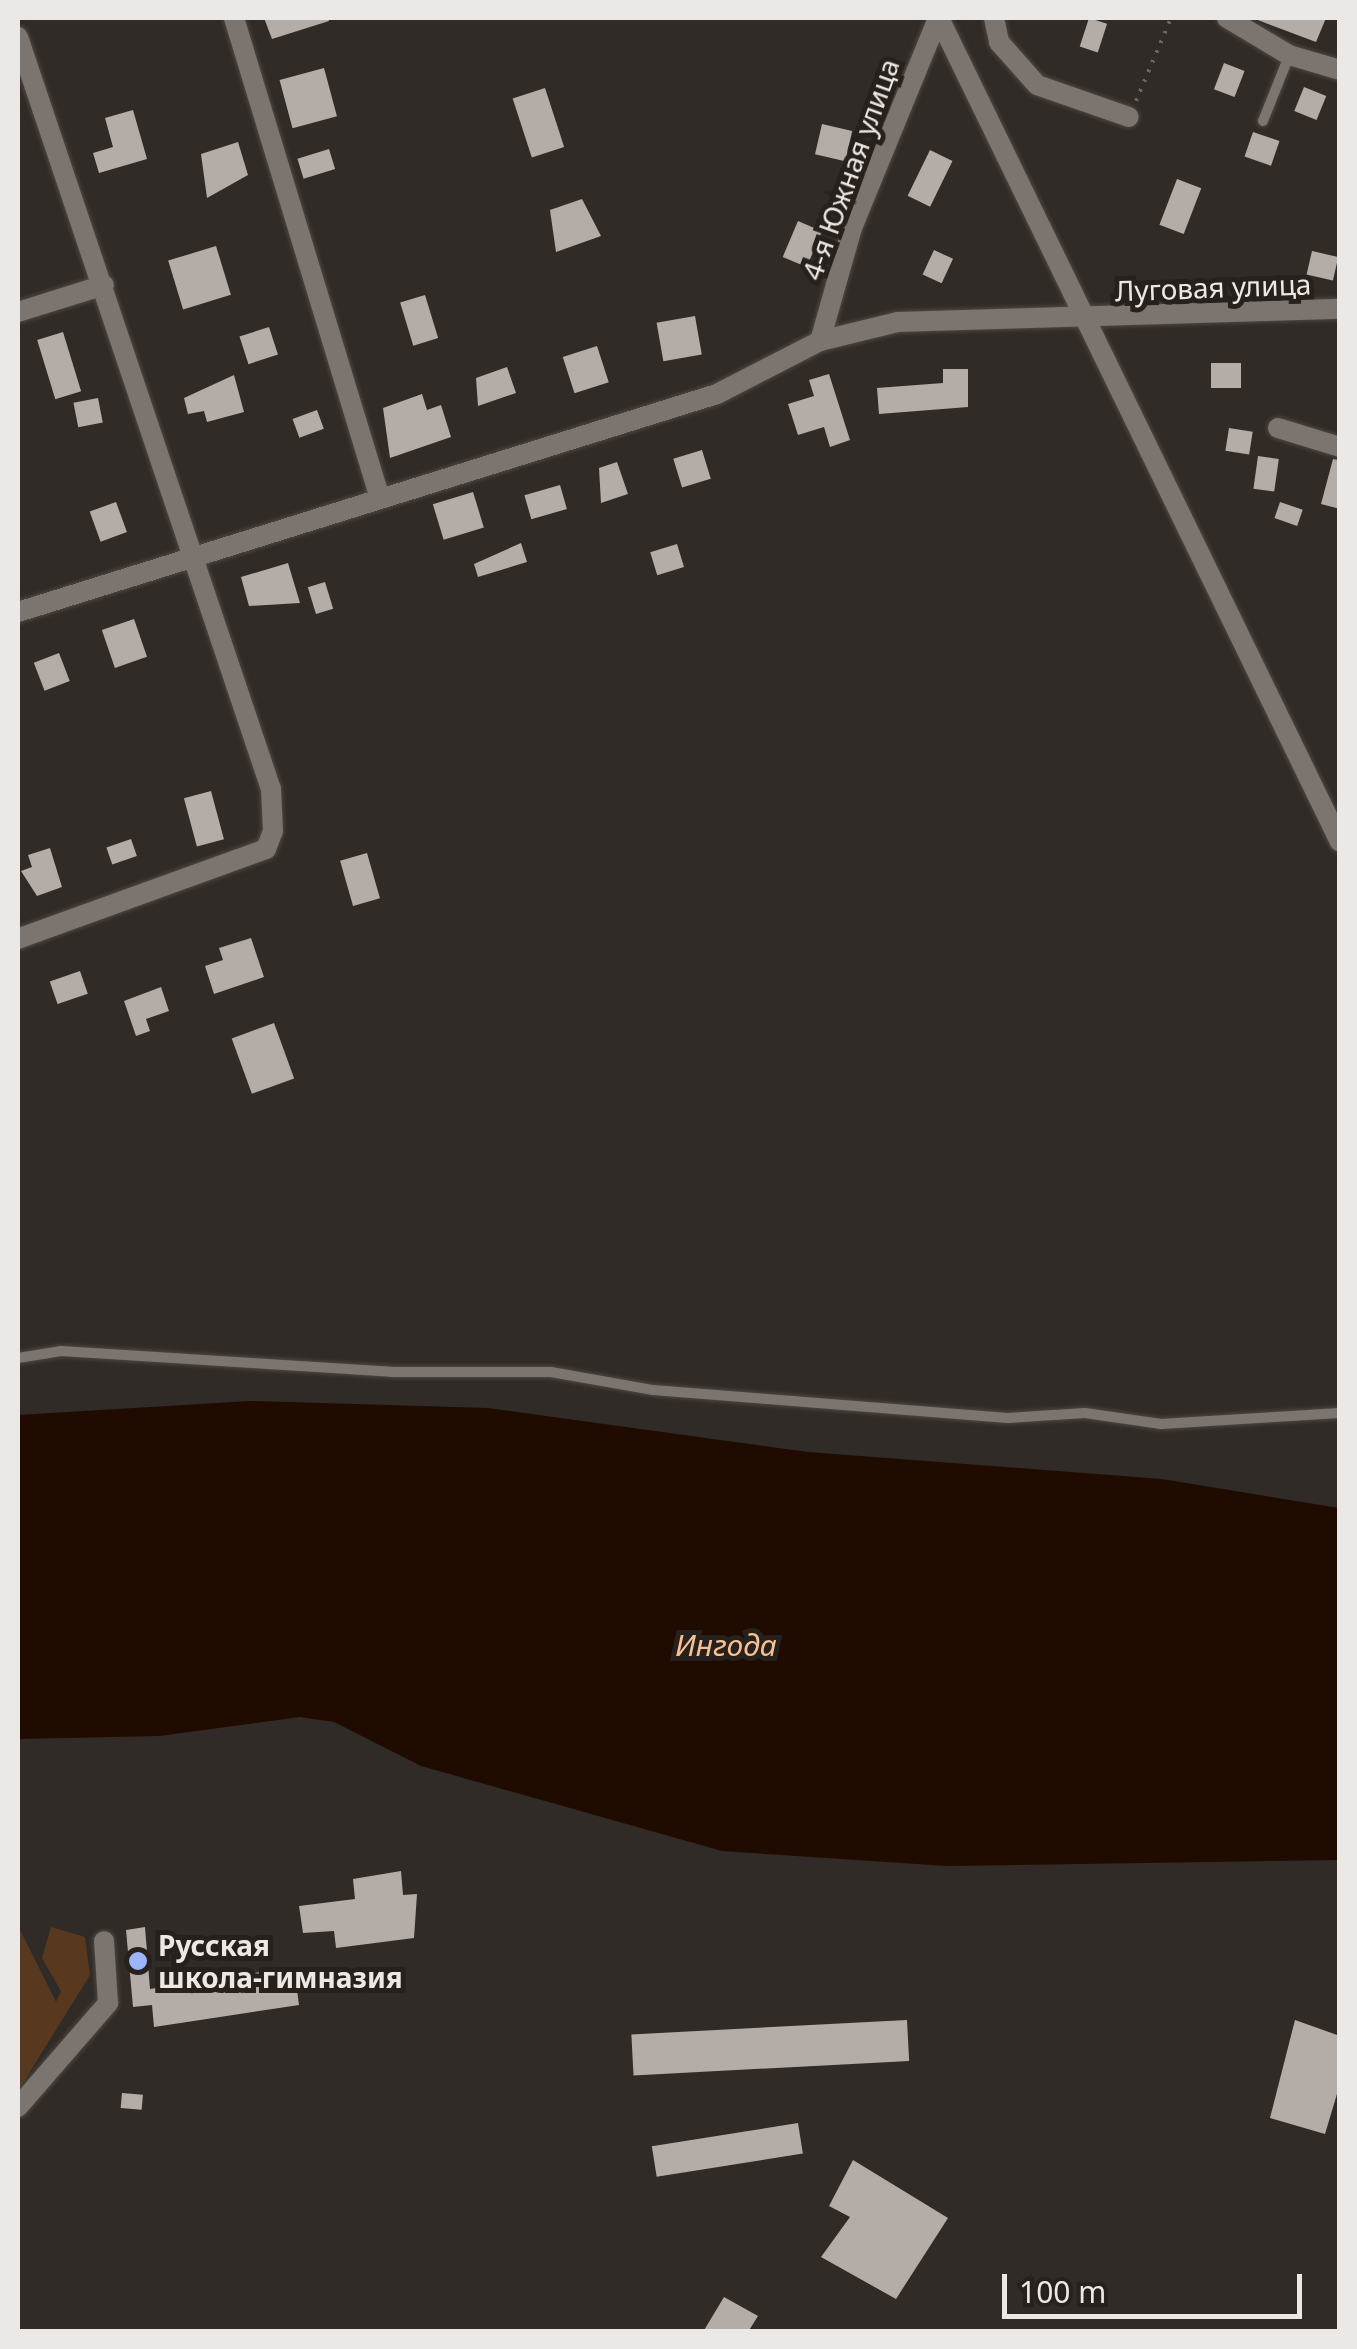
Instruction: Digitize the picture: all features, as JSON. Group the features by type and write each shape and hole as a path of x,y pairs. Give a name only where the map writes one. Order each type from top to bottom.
{"street":[{"path":"234,18 379,494"},
{"path":"939,18 1340,842"},
{"name":"4-я Южная улица","path":"820,341 852,228 939,18"},
{"path":"994,18 999,42 1036,85 1129,117"},
{"path":"1227,18 1289,55 1340,70"},
{"path":"18,37 104,284 189,557 271,789 266,848 19,941"},
{"path":"18,312 104,284"},
{"name":"Луговая улица","path":"18,612 379,494 717,394 820,341 898,322 1340,309"},
{"path":"1278,428 1340,446"},
{"path":"18,2107 108,2003 104,1942"}],"lane":[{"path":"1263,120 1289,55"},
{"path":"18,1358 61,1350 391,1372 551,1372 653,1390 1008,1418 1085,1413 1161,1424 1340,1413"}],"path":[{"path":"1129,117 1171,18"}],"shaded area":[{"path":"18,1926 56,2002 61,1991 42,1958 51,1927 85,1937 90,1975 18,2091"}],"water":[{"name":"Ингода","path":"250,1401 488,1408 808,1452 1162,1479 1339,1508 1339,1860 947,1866 722,1851 421,1766 334,1722 300,1717 159,1736 18,1739 18,1415"}],"building":[{"path":"264,18 328,18 329,21 272,39"},
{"path":"1089,18 1107,24 1098,52 1080,47"},
{"path":"1255,18 1326,18 1316,42"},
{"path":"1224,63 1245,71 1235,97 1214,89"},
{"path":"324,68 337,116 293,128 280,80"},
{"path":"1304,87 1326,96 1317,120 1294,111"},
{"path":"545,88 564,147 532,157 513,99"},
{"path":"133,110 147,159 99,173 93,153 113,147 105,118"},
{"path":"822,124 852,131 845,161 815,154"},
{"path":"1253,132 1279,141 1271,166 1245,157"},
{"path":"238,142 248,175 207,198 201,154"},
{"path":"329,149 335,169 304,179 297,159"},
{"path":"930,150 952,161 930,207 908,196"},
{"path":"1177,179 1201,188 1184,234 1159,225"},
{"path":"582,199 601,236 556,252 550,210"},
{"path":"798,221 822,231 807,267 783,257"},
{"path":"216,246 231,295 183,309 168,261"},
{"path":"934,250 953,259 942,283 923,274"},
{"path":"1312,251 1338,257 1333,280 1307,274"},
{"path":"425,295 438,338 413,346 400,303"},
{"path":"695,316 702,354 663,361 657,323"},
{"path":"269,327 278,355 248,364 240,337"},
{"path":"63,332 81,391 55,399 37,340"},
{"path":"597,346 609,382 575,393 563,357"},
{"path":"1211,363 1241,363 1241,388 1211,388"},
{"path":"507,367 516,393 478,406 476,378"},
{"path":"943,369 968,369 968,407 879,414 877,388 943,383"},
{"path":"829,374 850,440 830,447 824,427 798,435 788,404 814,396 809,380"},
{"path":"234,375 244,412 207,422 204,411 188,414 184,398"},
{"path":"422,394 427,410 441,405 451,437 390,458 383,408"},
{"path":"98,398 103,423 78,427 73,403"},
{"path":"317,410 324,429 299,438 293,419"},
{"path":"1229,428 1253,432 1249,454 1225,451"},
{"path":"702,450 711,479 682,487 673,459"},
{"path":"1258,456 1279,459 1274,492 1253,489"},
{"path":"1333,459 1340,460 1340,509 1321,504"},
{"path":"617,462 628,494 601,503 599,468"},
{"path":"560,485 567,509 531,519 524,495"},
{"path":"473,492 484,527 444,540 433,504"},
{"path":"116,502 127,532 101,542 90,512"},
{"path":"1280,502 1303,510 1297,526 1274,518"},
{"path":"521,543 527,562 478,577 474,564"},
{"path":"677,544 684,567 657,575 650,552"},
{"path":"288,563 300,603 249,606 241,577"},
{"path":"325,582 333,609 316,614 308,587"},
{"path":"134,619 147,657 115,668 102,630"},
{"path":"59,653 70,681 45,691 34,663"},
{"path":"211,791 224,839 197,847 184,798"},
{"path":"131,839 137,856 112,864 106,847"},
{"path":"50,848 62,887 37,896 21,871 32,867 28,855"},
{"path":"367,853 380,898 353,906 340,861"},
{"path":"251,938 264,977 214,994 205,966 223,960 219,948"},
{"path":"80,971 88,994 58,1004 50,981"},
{"path":"161,987 169,1011 146,1019 150,1031 136,1036 124,1001"},
{"path":"274,1023 294,1078 252,1094 232,1038"},
{"path":"401,1871 403,1895 417,1894 414,1938 336,1948 334,1931 303,1933 299,1906 355,1899 353,1879"},
{"name":"Русская школа-гимназия","path":"145,1927 150,1989 294,1967 299,2005 154,2027 152,2005 133,2007 126,1930"},
{"path":"907,2020 909,2061 634,2075 631,2034"},
{"path":"1295,2020 1340,2036 1340,2084 1325,2134 1270,2118"},
{"path":"122,2093 143,2095 142,2110 121,2108"},
{"path":"798,2123 803,2154 657,2177 652,2146"},
{"path":"853,2160 948,2218 896,2299 821,2257 850,2217 829,2206"},
{"path":"724,2297 758,2316 748,2332 703,2332"}],"place":[{"name":"Русская школа-гимназия","path":"138,1961"}]}
